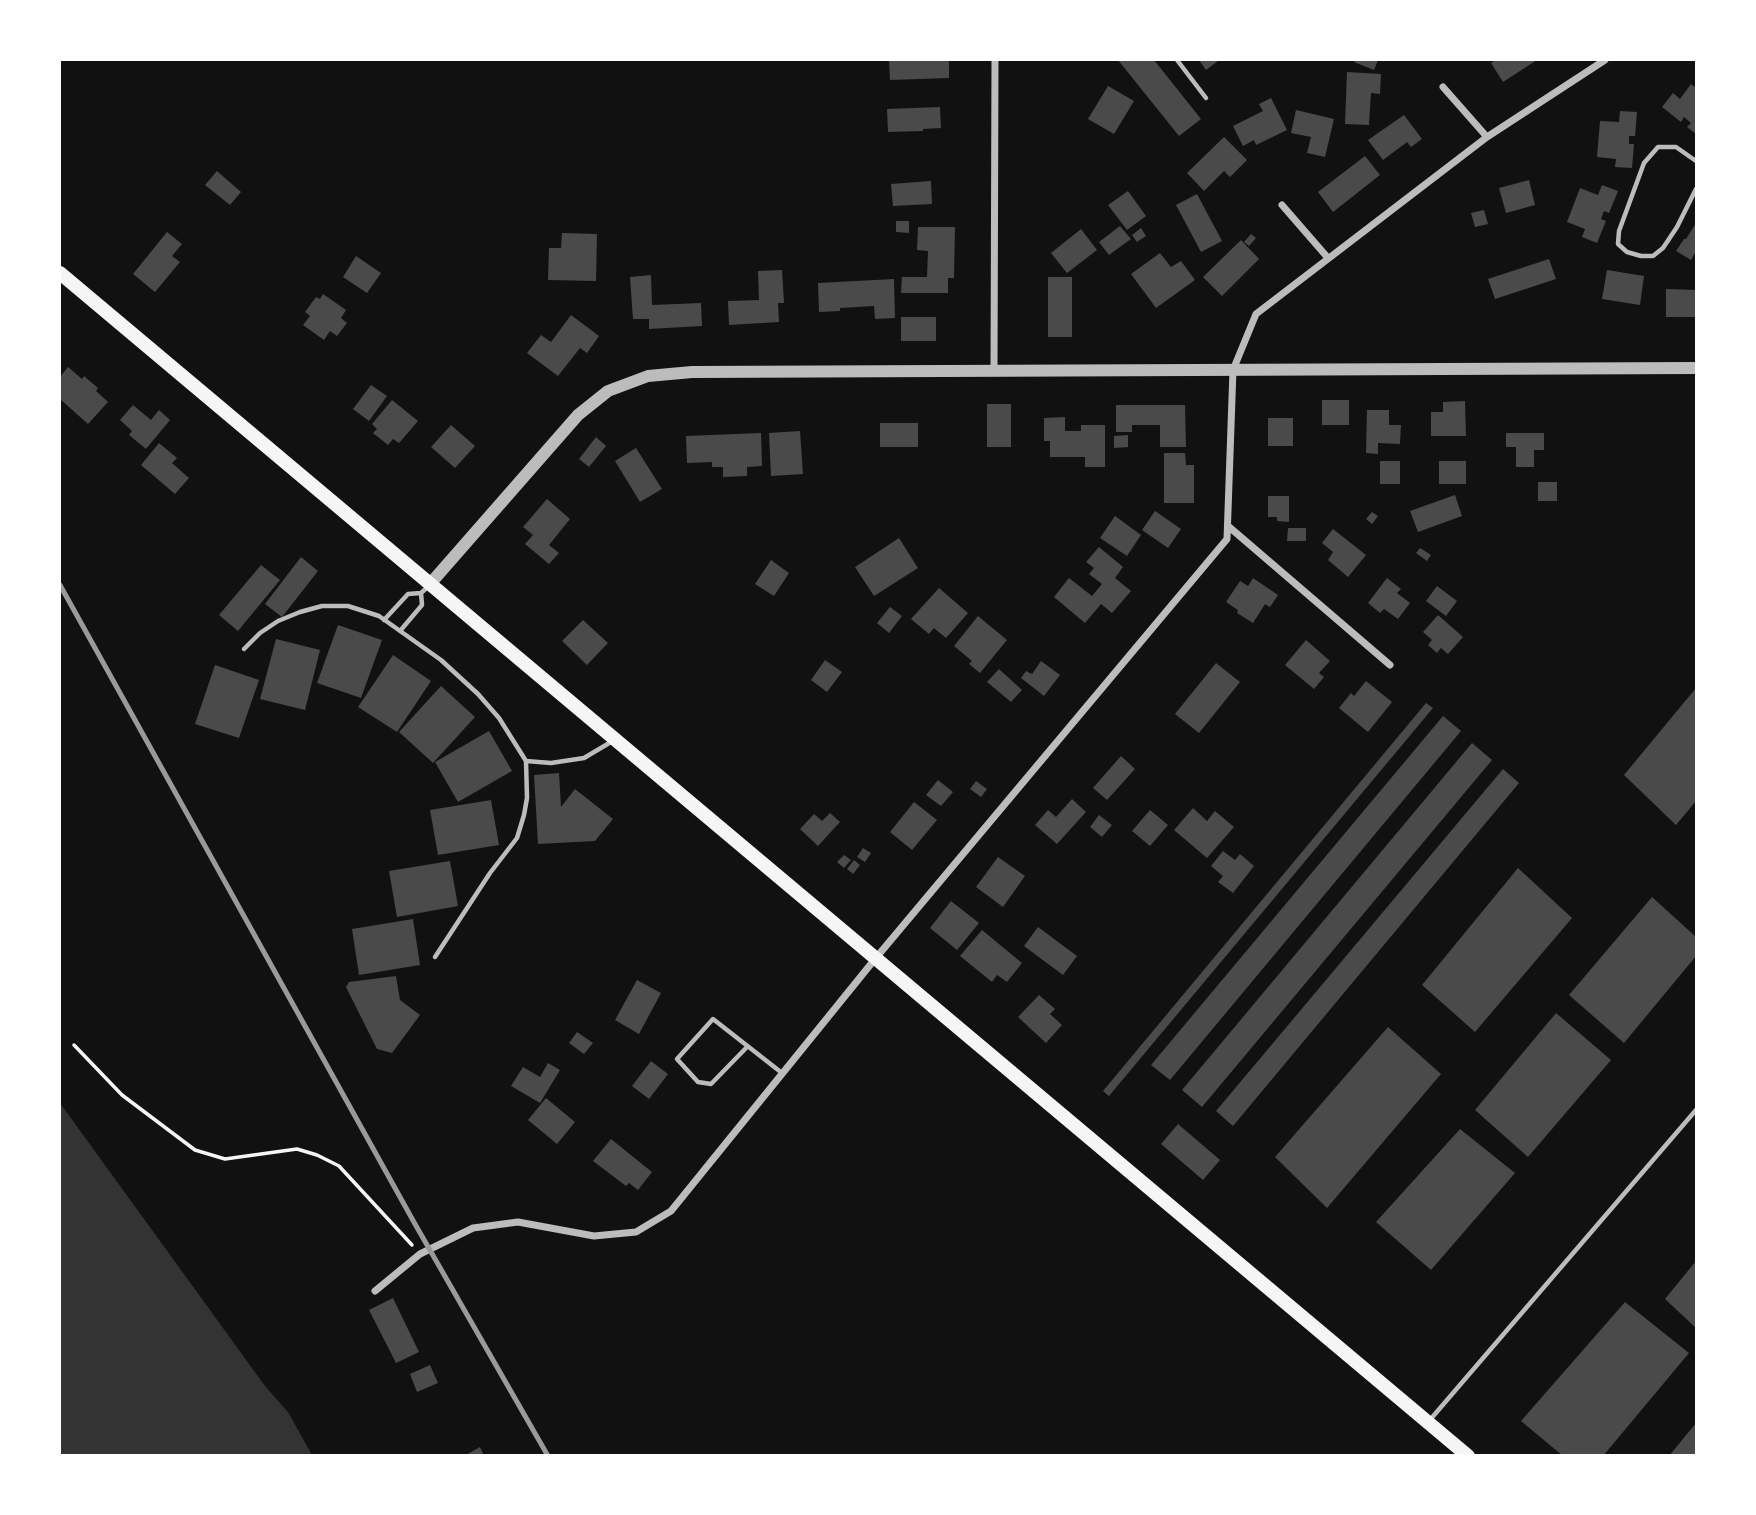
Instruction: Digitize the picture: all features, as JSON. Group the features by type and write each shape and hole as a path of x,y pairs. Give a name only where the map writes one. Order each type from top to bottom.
{"main road":[{"path":"60,273 425,589 615,739 1468,1455"}],"street":[{"path":"995,60 995,371"},
{"path":"375,1292 420,1254 473,1228 518,1222 594,1236 636,1232 671,1211 876,959 1227,539 1233,370 1256,314 1487,137 1605,60"},
{"path":"1443,87 1487,137"},
{"path":"1282,205 1328,258"},
{"path":"425,589 578,415 608,391 648,376 692,372 1696,368"},
{"path":"1228,526 1390,665"}],"lane":[{"path":"1177,60 1206,98"},
{"path":"1696,161 1676,147 1658,147 1644,163 1619,231 1618,244 1627,252 1653,256 1663,248 1677,227 1696,189"},
{"path":"384,620 408,594 425,589 422,605 400,631"},
{"path":"244,649 260,633 278,621 322,606 348,606 379,616 441,660 478,694 499,718 526,761 527,798 517,838 490,873 435,957"},
{"path":"526,761 551,763 584,758 615,739"},
{"path":"747,1047 711,1084 698,1082 677,1059 713,1019 782,1073"},
{"path":"1428,1422 1696,1110"}],"path":[{"path":"74,1045 122,1095 195,1150 225,1159 297,1149 317,1154 339,1166 420,1254"}],"shaded area":[{"path":"60,1103 265,1386 288,1412 312,1455 60,1455"}],"building":[{"path":"889,60 949,60 949,78 890,80"},
{"path":"1118,60 1154,60 1201,119 1179,136"},
{"path":"1199,60 1217,60 1218,61 1206,70"},
{"path":"1378,60 1374,70 1354,62"},
{"path":"1496,60 1537,60 1503,82 1491,63"},
{"path":"1347,72 1381,74 1380,94 1371,93 1369,125 1345,124"},
{"path":"1691,84 1696,88 1696,134 1687,127 1691,123 1684,117 1681,122 1662,107 1673,93 1680,99"},
{"path":"1108,86 1134,101 1114,134 1088,119"},
{"path":"1271,98 1287,130 1256,145 1254,140 1243,146 1233,126 1263,111 1259,104"},
{"path":"940,107 941,128 888,132 887,109"},
{"path":"1296,110 1334,119 1325,157 1307,153 1311,137 1291,133"},
{"path":"1620,111 1637,112 1635,136 1629,136 1629,144 1634,144 1632,168 1615,167 1616,159 1597,157 1600,121 1619,122"},
{"path":"1404,115 1422,139 1411,147 1407,142 1383,160 1368,140"},
{"path":"1224,137 1247,160 1230,177 1224,171 1204,191 1187,173"},
{"path":"1365,156 1380,175 1333,212 1318,192"},
{"path":"217,171 241,192 230,205 205,185"},
{"path":"1529,180 1535,205 1506,213 1499,188"},
{"path":"931,181 932,204 893,206 891,184"},
{"path":"1602,185 1618,191 1609,213 1604,211 1601,219 1606,221 1597,243 1582,237 1585,229 1567,222 1580,188 1598,195"},
{"path":"1128,191 1146,216 1127,230 1108,205"},
{"path":"1197,194 1222,241 1201,252 1176,205"},
{"path":"1484,210 1488,224 1475,227 1471,213"},
{"path":"896,221 909,221 909,233 896,232"},
{"path":"1696,223 1696,253 1691,260 1676,251"},
{"path":"1120,226 1131,239 1109,255 1099,242"},
{"path":"918,227 955,227 954,278 948,278 948,293 901,293 902,277 927,277 928,251 917,250"},
{"path":"1141,228 1146,236 1137,242 1132,235"},
{"path":"1081,229 1097,250 1067,273 1051,253"},
{"path":"167,232 182,244 172,256 180,262 155,292 133,274"},
{"path":"562,233 597,234 596,281 548,280 549,248 561,248"},
{"path":"1251,234 1256,238 1249,246 1244,242"},
{"path":"1241,240 1259,259 1222,296 1203,277"},
{"path":"1160,253 1171,267 1181,261 1195,280 1156,308 1131,274"},
{"path":"356,256 381,273 367,293 343,277"},
{"path":"1549,259 1556,279 1495,299 1488,279"},
{"path":"782,270 784,303 778,303 779,322 729,325 728,301 759,300 758,271"},
{"path":"1607,270 1644,276 1640,305 1602,299"},
{"path":"651,275 652,305 701,303 702,326 649,329 649,319 633,319 630,277"},
{"path":"1048,277 1072,277 1072,337 1048,337"},
{"path":"894,279 895,318 875,319 874,306 819,312 818,283"},
{"path":"1666,289 1696,290 1696,317 1666,317"},
{"path":"323,294 346,310 341,318 347,323 337,336 330,331 324,340 303,325 310,316 305,312 316,297 320,299"},
{"path":"571,315 599,336 587,353 580,348 558,376 527,353 541,335 551,342"},
{"path":"901,317 936,317 936,341 901,341"},
{"path":"68,367 98,388 96,391 108,402 88,424 60,399 60,377"},
{"path":"371,385 387,396 369,421 353,409"},
{"path":"392,400 418,421 399,443 393,439 388,445 373,433 377,429 372,424"},
{"path":"1322,400 1349,400 1349,425 1322,425"},
{"path":"1465,401 1466,436 1431,436 1431,412 1443,412 1443,402"},
{"path":"987,404 1011,404 1011,447 987,447"},
{"path":"133,405 151,420 159,410 170,420 146,449 129,435 132,431 120,420"},
{"path":"1116,405 1185,405 1186,447 1160,447 1160,425 1132,425 1132,432 1116,432"},
{"path":"1367,410 1389,410 1389,425 1401,425 1400,444 1378,443 1378,454 1366,453"},
{"path":"1065,417 1065,431 1081,431 1081,425 1105,425 1105,467 1085,467 1085,457 1050,457 1050,441 1044,441 1044,418"},
{"path":"1268,418 1293,418 1293,446 1268,446"},
{"path":"880,423 918,423 918,447 880,447"},
{"path":"451,425 475,446 455,468 431,447"},
{"path":"800,431 803,474 771,476 769,433"},
{"path":"761,433 762,466 747,467 747,476 723,477 723,467 712,467 712,462 687,463 686,436"},
{"path":"1506,433 1544,433 1544,450 1534,450 1534,467 1516,467 1516,447 1506,447"},
{"path":"1128,435 1128,447 1114,448 1114,436"},
{"path":"596,437 606,446 589,467 579,459"},
{"path":"159,443 177,458 172,463 189,478 175,494 141,465"},
{"path":"636,448 662,489 640,502 615,461"},
{"path":"1164,453 1185,453 1186,465 1194,465 1194,503 1164,503"},
{"path":"1380,461 1400,461 1400,484 1380,484"},
{"path":"1439,461 1466,461 1466,484 1439,484"},
{"path":"1538,482 1557,482 1557,501 1538,501"},
{"path":"1455,495 1462,516 1418,532 1410,511"},
{"path":"1268,496 1289,496 1289,522 1268,517"},
{"path":"547,499 570,519 549,545 559,553 549,564 525,544 533,535 523,527"},
{"path":"1155,511 1181,529 1168,548 1142,530"},
{"path":"1372,512 1378,516 1372,524 1366,519"},
{"path":"1115,516 1141,535 1127,556 1100,538"},
{"path":"1288,528 1306,528 1306,541 1287,541"},
{"path":"1333,529 1366,555 1348,577 1328,560 1333,552 1322,543"},
{"path":"899,538 918,568 874,596 855,567"},
{"path":"1099,547 1123,567 1115,578 1131,591 1112,613 1101,604 1085,623 1054,597 1069,578 1092,596 1102,584 1089,574 1094,568 1086,562"},
{"path":"1420,548 1431,555 1427,561 1416,553"},
{"path":"301,557 318,571 282,617 265,604"},
{"path":"771,560 789,573 774,596 755,584"},
{"path":"261,565 280,580 238,631 219,615"},
{"path":"1253,578 1278,595 1270,607 1265,604 1253,623 1226,602 1240,581 1248,586"},
{"path":"1387,578 1401,589 1397,593 1410,603 1398,619 1384,609 1380,613 1368,603"},
{"path":"1437,586 1457,601 1446,616 1426,601"},
{"path":"939,588 968,613 946,638 934,628 929,634 911,619"},
{"path":"890,607 902,616 889,633 877,623"},
{"path":"1438,615 1463,637 1448,654 1441,648 1437,653 1428,645 1432,640 1423,632"},
{"path":"978,616 1007,640 980,673 969,664 972,661 954,646"},
{"path":"583,620 608,643 587,665 562,641"},
{"path":"338,625 382,640 361,698 317,683"},
{"path":"276,639 320,650 305,710 260,699"},
{"path":"1306,640 1330,661 1319,673 1324,677 1314,689 1285,665"},
{"path":"393,655 431,681 397,732 358,707"},
{"path":"825,660 842,672 827,692 811,680"},
{"path":"1041,661 1060,675 1044,696 1021,678 1026,671 1032,674"},
{"path":"1216,663 1240,682 1199,733 1175,714"},
{"path":"215,665 259,680 239,738 195,724"},
{"path":"999,669 1022,690 1011,702 987,682"},
{"path":"1366,681 1392,702 1368,732 1339,708 1351,693 1354,696"},
{"path":"441,686 475,717 433,763 399,732"},
{"path":"1696,688 1696,801 1676,825 1624,775"},
{"path":"1426,703 1433,708 1109,1096 1103,1091"},
{"path":"1443,716 1461,731 1170,1080 1151,1065"},
{"path":"489,731 512,771 458,802 435,762"},
{"path":"1472,743 1492,760 1202,1107 1182,1090"},
{"path":"1121,756 1135,769 1107,800 1093,788"},
{"path":"1503,769 1519,783 1233,1126 1216,1111"},
{"path":"559,773 561,807 575,789 613,819 595,841 538,844 534,775"},
{"path":"938,780 953,792 941,806 926,795"},
{"path":"976,781 987,789 981,797 970,789"},
{"path":"1072,799 1086,812 1057,844 1035,825 1048,810 1056,817"},
{"path":"491,800 499,845 438,855 430,810"},
{"path":"914,802 937,820 912,850 890,832"},
{"path":"1193,808 1207,821 1215,811 1234,827 1207,858 1174,830"},
{"path":"1150,810 1168,825 1150,846 1132,831"},
{"path":"830,813 840,822 818,846 800,829 814,814 822,821"},
{"path":"1099,815 1112,825 1102,837 1090,827"},
{"path":"863,848 871,853 865,862 857,857"},
{"path":"1223,851 1235,860 1240,854 1254,866 1233,893 1218,882 1223,876 1211,866"},
{"path":"844,855 851,860 844,868 837,862"},
{"path":"998,857 1025,876 1003,907 976,887"},
{"path":"854,860 860,865 853,874 847,869"},
{"path":"450,861 458,906 397,917 389,871"},
{"path":"1518,868 1572,918 1475,1032 1422,985"},
{"path":"1652,897 1696,937 1696,956 1624,1043 1569,995"},
{"path":"951,901 979,923 957,950 930,928"},
{"path":"413,919 420,965 359,975 352,929"},
{"path":"1038,927 1077,956 1063,975 1024,946"},
{"path":"982,930 1022,963 1007,982 997,975 992,982 960,956"},
{"path":"396,976 400,1000 420,1015 392,1053 377,1049 346,987 349,982"},
{"path":"637,980 661,993 639,1034 615,1020"},
{"path":"1039,995 1055,1009 1050,1014 1062,1025 1046,1043 1018,1017"},
{"path":"1556,1013 1611,1060 1528,1157 1475,1110"},
{"path":"1388,1027 1441,1074 1327,1208 1275,1157"},
{"path":"577,1032 593,1043 584,1054 569,1043"},
{"path":"651,1061 668,1074 649,1099 632,1086"},
{"path":"548,1063 560,1070 540,1103 511,1086 523,1067 540,1077"},
{"path":"546,1098 575,1122 557,1144 528,1120"},
{"path":"1178,1124 1220,1160 1203,1180 1161,1144"},
{"path":"1460,1129 1515,1173 1431,1270 1376,1222"},
{"path":"611,1139 652,1172 638,1190 629,1183 626,1186 593,1161"},
{"path":"1696,1261 1696,1328 1665,1299"},
{"path":"393,1298 419,1352 396,1363 369,1310"},
{"path":"1625,1302 1689,1353 1603,1456 1563,1456 1521,1421"},
{"path":"430,1365 438,1383 417,1392 410,1374"},
{"path":"1696,1423 1696,1456 1669,1456"},
{"path":"480,1447 484,1456 464,1456"}],"railway":[{"path":"60,585 415,1224 548,1456"}]}
